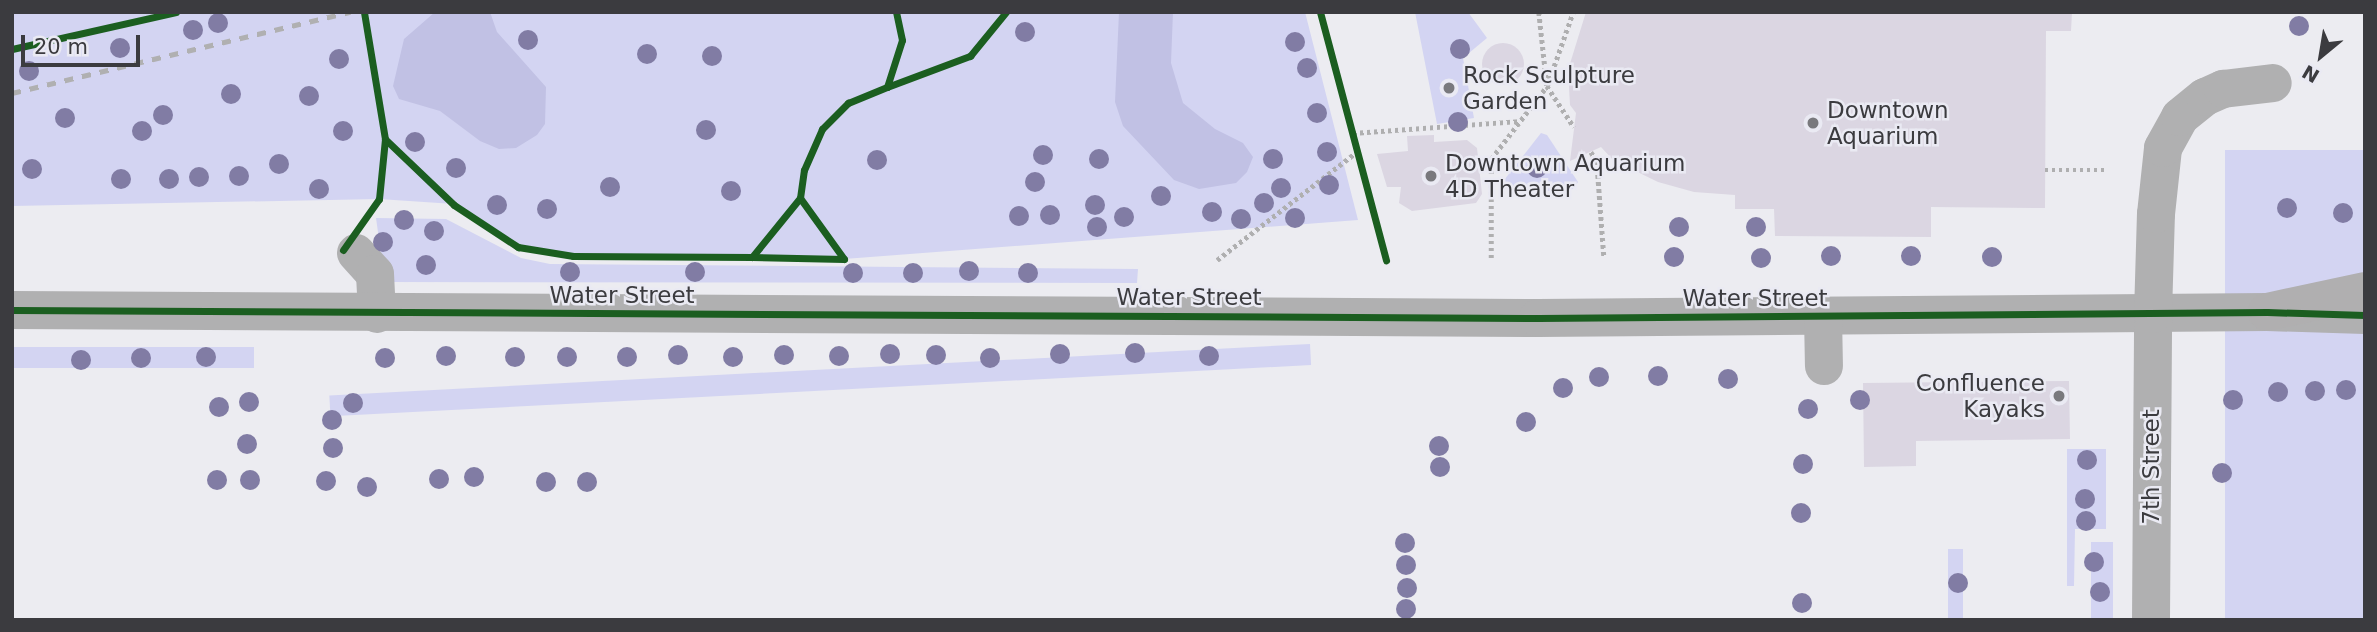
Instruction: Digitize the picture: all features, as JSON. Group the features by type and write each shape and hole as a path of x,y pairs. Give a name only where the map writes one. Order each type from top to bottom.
{"highway":[{"path":"2267,312 2365,291"}],"street":[{"name":"7th Street","path":"2151,620 2153,313 2159,169 2171,131 2205,97 2223,89 2273,83"},
{"path":"356,253 375,274 377,314"},
{"name":"Water Street","path":"12,310 377,314 1823,316 2267,312 2365,315"},
{"path":"1823,316 1824,366"}],"path":[{"path":"1539,12 1547,86 1574,127"},
{"path":"1491,258 1491,159 1547,86 1573,12"},
{"path":"1349,120 1361,164"},
{"path":"1353,133 1520,121"},
{"path":"1217,260 1358,152"},
{"path":"1591,152 1597,161 1604,256"},
{"path":"2045,170 2106,170"}],"shaded area":[{"path":"12,12 1305,12 1358,220 844,259 573,256 518,247 454,204 379,199 12,206"},
{"path":"435,12 490,12 497,32 546,87 545,124 537,135 516,148 499,149 480,141 440,111 399,99 393,86 404,39"},
{"path":"1119,12 1173,12 1171,63 1183,103 1215,129 1243,143 1253,157 1247,172 1236,183 1199,189 1174,180 1123,126 1115,102"},
{"name":"Rock Sculpture Garden","path":"1415,12 1468,12 1487,38 1463,58 1474,118 1437,124"},
{"path":"1541,133 1547,135 1578,182 1573,189 1526,193 1501,184"},
{"path":"2225,150 2365,150 2365,620 2225,620"},
{"path":"376,218 446,219 521,258 550,264 1138,269 1137,283 385,282"},
{"path":"1310,344 1311,365 330,416 329,395"},
{"path":"12,347 254,347 254,368 12,368"},
{"path":"2067,449 2106,449 2106,529 2075,529 2074,586 2067,586"},
{"path":"2091,542 2113,542 2113,620 2091,620"},
{"path":"1948,549 1963,549 1963,620 1948,620"}],"building":[{"name":"Downtown Aquarium","path":"1586,12 2072,12 2071,31 2046,31 2045,208 1931,207 1931,237 1775,236 1774,209 1735,209 1735,195 1694,192 1658,182 1613,160 1601,147 1570,161 1576,113 1570,105 1568,70"},
{"path":"1503,43 1518,49 1524,64 1518,79 1503,85 1488,79 1482,64 1488,49"},
{"name":"Downtown Aquarium 4D Theater","path":"1434,135 1434,142 1467,140 1477,148 1482,194 1476,203 1412,211 1399,203 1401,187 1387,187 1377,154 1408,151 1407,136"},
{"path":"2069,381 2070,439 1916,441 1916,466 1864,467 1863,383"}],"railway":[{"path":"12,93 350,12"}],"cycle path":[{"path":"12,49 176,12"},
{"path":"343,250 379,199 385,139 364,12"},
{"path":"844,259 800,198 804,170 822,129 848,103 887,87 902,40 896,12"},
{"path":"887,87 970,56 1006,12"},
{"path":"1320,12 1386,260"},
{"path":"385,139 454,205 518,247 573,256 752,257 800,198"},
{"path":"752,257 844,259"},
{"path":"12,310 1538,318 2267,312 2365,315"}],"place":[{"name":"Rock Sculpture Garden","path":"1449,88"},
{"name":"Downtown Aquarium","path":"1813,123"},
{"name":"Downtown Aquarium 4D Theater","path":"1431,176"},
{"name":"Confluence Kayaks","path":"2059,396"}]}
